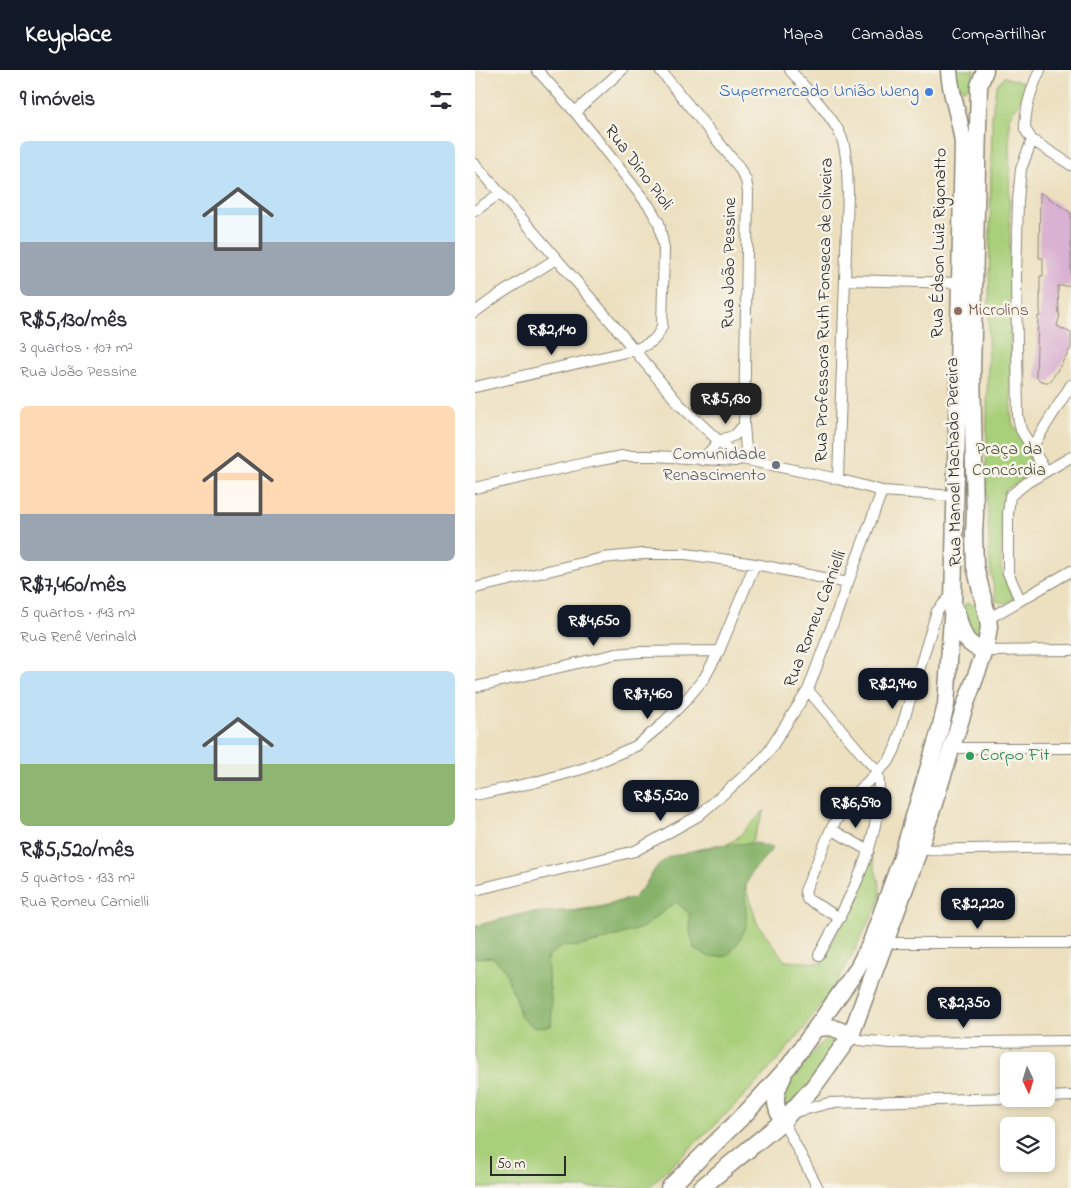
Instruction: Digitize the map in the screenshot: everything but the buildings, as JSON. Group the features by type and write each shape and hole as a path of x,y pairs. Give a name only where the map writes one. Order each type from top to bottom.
{"main road":[{"name":"Rua Manoel Machado Pereira","path":"701,1188 787,1118 814,1086 851,1035 919,850 951,748 985,651 989,627 975,566 972,370 979,86 985,70"},
{"path":"950,78 961,93 979,86"},
{"name":"Rua Édson Luiz Rigonatto","path":"950,78 963,144 953,601"},
{"path":"955,496 969,502 975,513"},
{"path":"953,601 969,595 975,597 986,614"},
{"path":"953,601 968,642 974,648 985,651"},
{"path":"669,1188 745,1114 789,1066 845,987 870,945 901,860 946,705 953,601"},
{"path":"817,1028 831,1027 851,1035"},
{"path":"787,1118 777,1112 775,1104 781,1081 789,1066"}],"street":[{"name":"Rua Dino Pioli","path":"475,387 634,350 653,341 659,336 663,326 664,249 659,223 649,206 575,112 537,70"},
{"path":"575,112 622,70"},
{"name":"Rua João Pessine","path":"660,70 738,166 746,180 748,202 744,425 746,450 742,460"},
{"name":"Rua Professora Ruth Fonseca de Oliveira","path":"790,70 836,126 843,140 846,158 848,193 838,479"},
{"path":"1041,70 1030,93 1025,130 1032,140 1071,165"},
{"path":"1032,140 1021,169 1018,201 1015,276 1018,416 1021,430 1046,471"},
{"path":"475,164 679,404 735,456 742,460 838,479 882,491 955,496"},
{"path":"475,211 500,193"},
{"path":"475,312 556,259"},
{"path":"845,280 959,283"},
{"path":"1032,447 1071,385"},
{"path":"702,460 719,441 735,435 744,425"},
{"path":"475,488 622,456 742,460"},
{"path":"1020,600 1009,573 1008,505 1011,496 1028,482 1071,457"},
{"name":"Rua Romeu Carnielli","path":"475,890 635,851 698,816 759,764 808,690 882,491"},
{"path":"475,588 603,558 643,554 686,554 755,564 848,583"},
{"path":"475,795 536,782 585,768 635,746 658,728 686,700 705,677 719,652 755,564"},
{"path":"986,614 1020,600 1071,571"},
{"path":"840,918 807,899 805,891 831,829 851,799 889,762 895,749 937,611 947,600 953,601"},
{"path":"985,651 1071,650"},
{"path":"475,687 616,654 639,652 719,652"},
{"path":"808,690 867,760 879,771 880,798 869,851 840,918 819,955"},
{"path":"951,748 1071,748"},
{"path":"831,829 869,851"},
{"path":"919,850 1071,847"},
{"path":"886,943 1071,942"},
{"path":"851,1035 859,1040 891,1043 1071,1041"},
{"path":"1055,1097 1071,1096"},
{"path":"818,1188 787,1118 829,1103 1000,1098"}],"green space":[{"path":"954,70 975,70 970,86 964,89 956,86"},
{"name":"Praça da Concórdia","path":"1004,77 1026,83 1019,104 1009,117 1011,415 1013,425 1025,441 1038,468 1032,474 1005,490 1001,569 1014,599 1005,603 996,601 990,566 986,476 992,115 996,86"},
{"path":"965,604 974,605 980,614 983,644 969,638 963,608"},
{"path":"765,810 748,850 745,885 757,923 785,961 822,963 872,857 880,889 877,907 843,972 795,1039 739,1101 648,1188 475,1188 475,928 630,901 690,868 736,839"},
{"path":"755,843 773,848 751,873 745,889 747,925 739,941 728,956 710,957 694,949 689,913 676,902 642,928 597,942 561,947 547,957 552,1008 551,1026 533,1027 520,1016 516,998 505,969 492,957 475,958 475,926 526,913 601,909 616,902 634,898 654,870 668,857 716,845"},
{"path":"833,1032 842,1037 816,1078 788,1105 782,1105 782,1088"}],"place":[{"name":"Supermercado União Weng","path":"929,92"},
{"name":"Microlins","path":"958,311"},
{"name":"Comunidade Renascimento","path":"776,465"},
{"name":"Corpo Fit","path":"970,756"}]}
